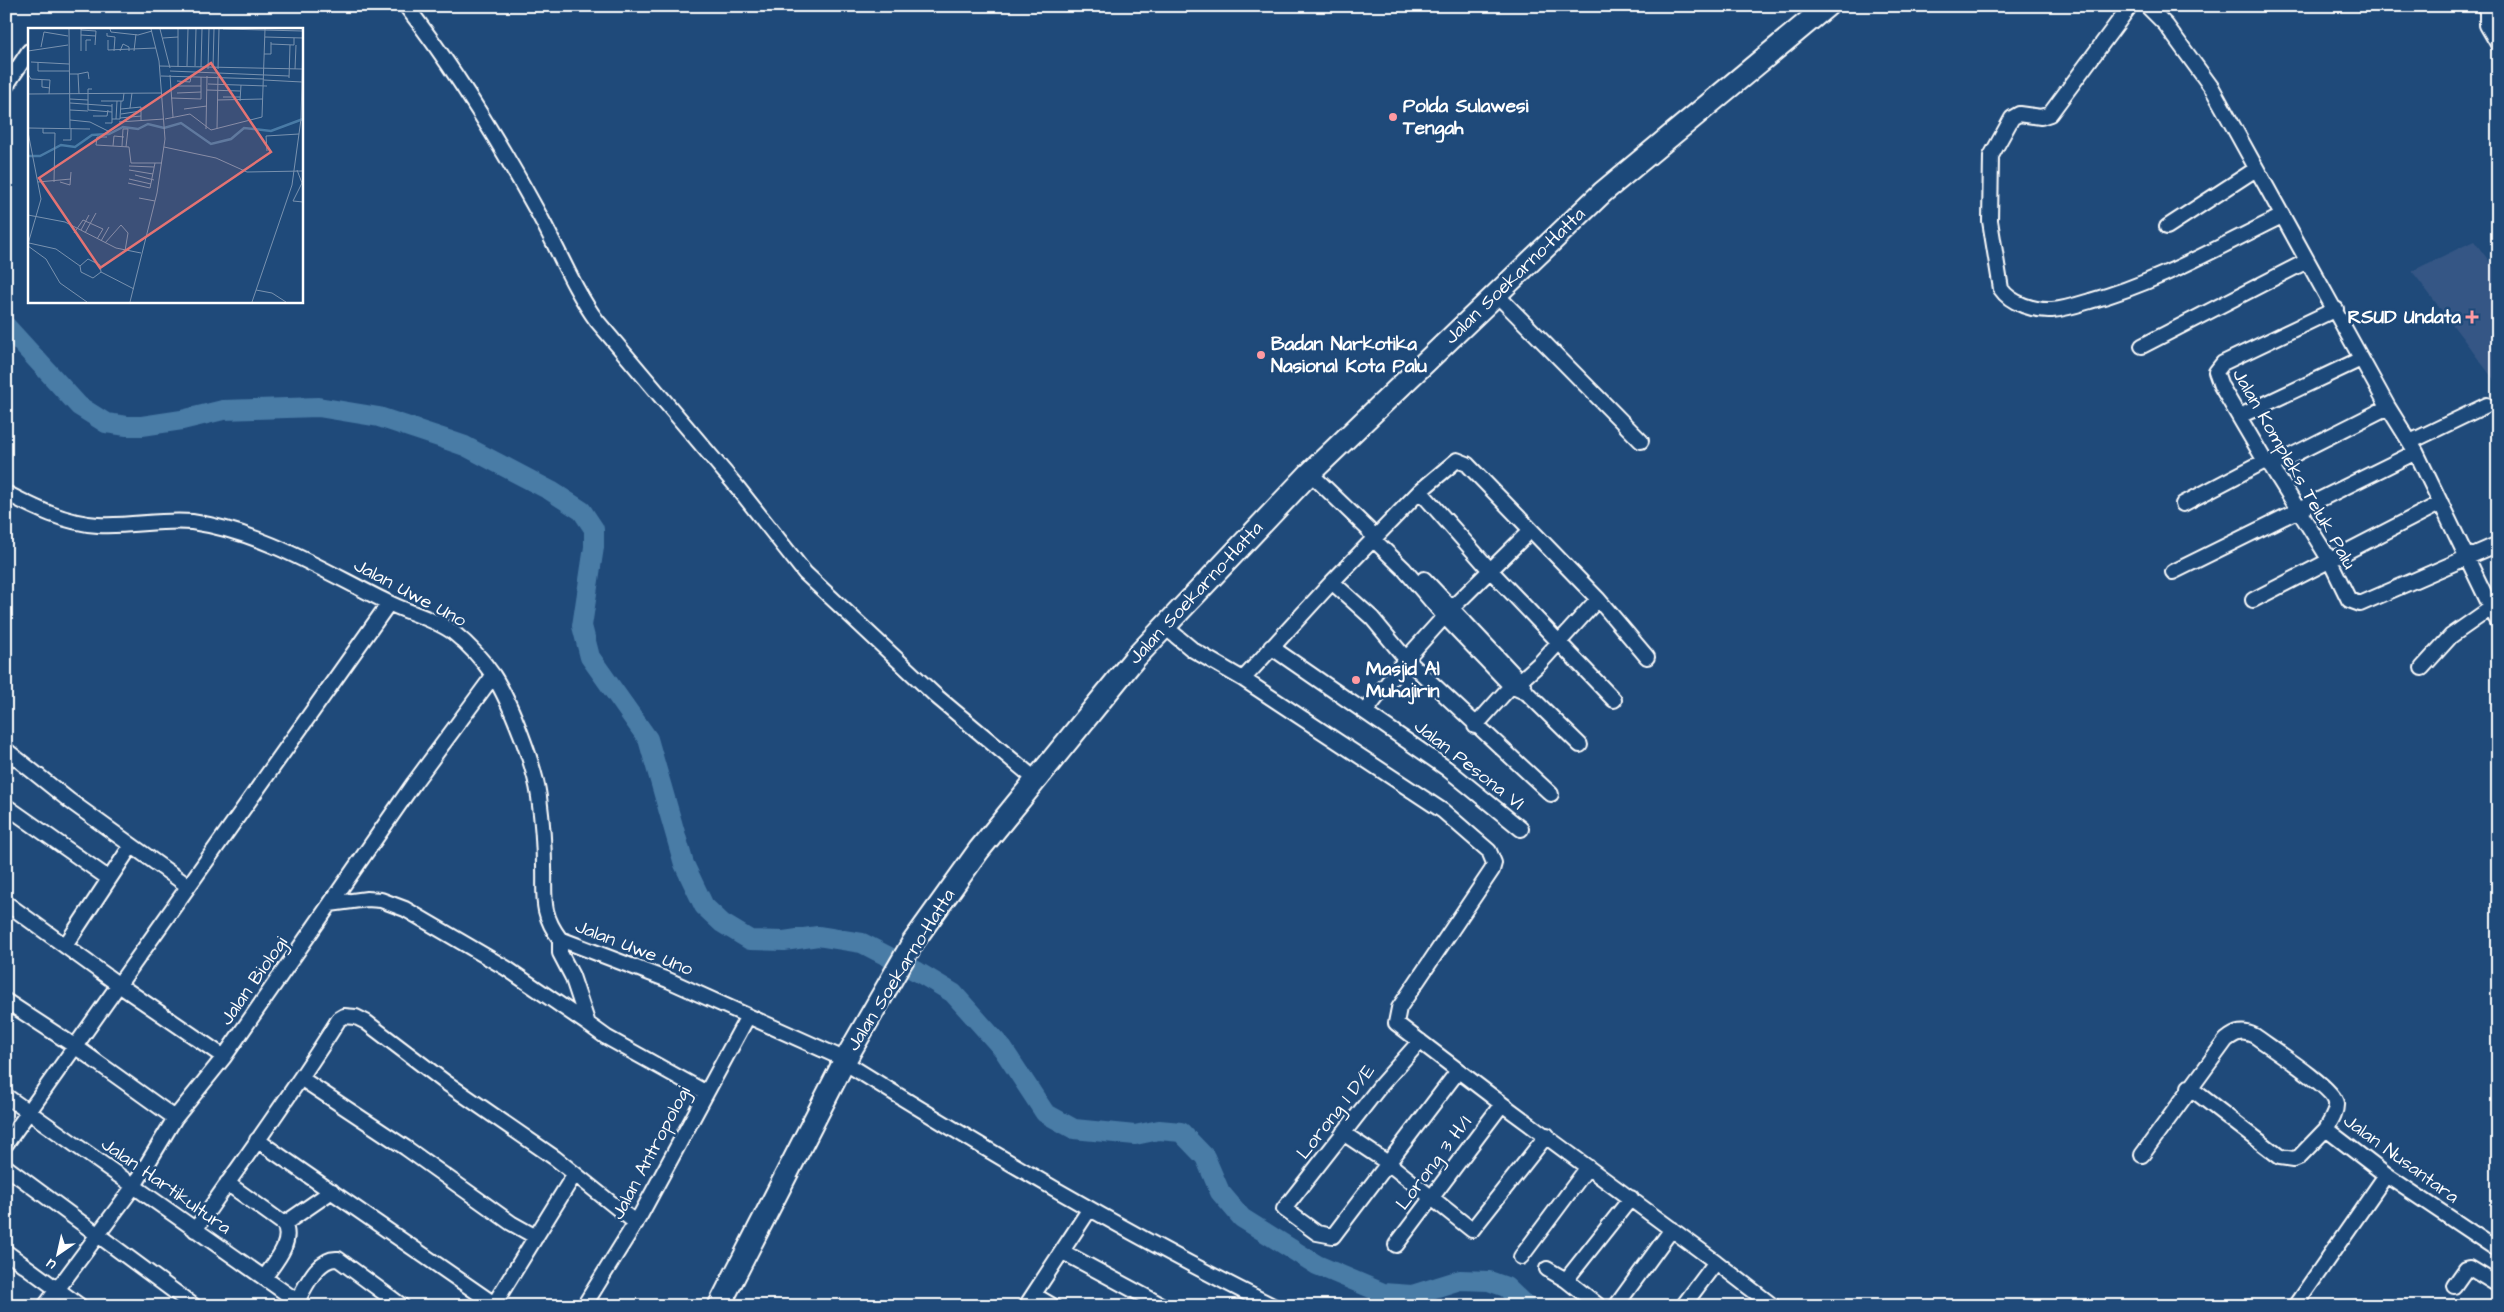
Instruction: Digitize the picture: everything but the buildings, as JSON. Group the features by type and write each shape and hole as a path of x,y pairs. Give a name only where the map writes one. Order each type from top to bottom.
{"main road":[{"name":"Jalan Soekarno-Hatta","path":"705,1306 882,980 906,940 930,891 959,852 1030,776 1164,626 1336,428 1460,318 1496,294 1623,174 1761,51 1804,6"},
{"name":"Jalan Soekarno-Hatta","path":"1030,776 1141,632 1258,517 1310,473 1594,181 1761,51 1826,6"},
{"name":"Jalan Soekarno-Hatta","path":"720,1306 840,1058"}],"street":[{"path":"406,6 432,40 513,166 581,299 597,321 738,488 805,573 936,696 1030,776"},
{"path":"2130,6 2050,114 2041,117 2019,114 2012,118 1991,156 1990,221 2002,289 2005,294 2022,305 2050,310 2061,309 2113,295 2168,272 2282,216"},
{"path":"2147,6 2166,24 2212,88 2307,261 2336,309 2361,359 2413,447 2495,616 2451,636 2422,668"},
{"path":"2487,6 2487,25 2498,44"},
{"path":"6,86 28,53"},
{"path":"2167,227 2256,169"},
{"path":"2142,346 2307,261"},
{"path":"1496,294 1641,441"},
{"name":"Jalan Kompleks Teluk Palu","path":"2336,309 2218,367 2216,372 2221,386 2329,559 2348,600 2357,605 2466,558"},
{"path":"2240,416 2361,359"},
{"path":"2173,572 2299,510 2487,405"},
{"path":"2184,504 2388,407"},
{"path":"1243,679 1374,534 1420,491 1453,463 1461,460 1598,599 1647,657"},
{"path":"1310,473 1374,534 1404,569 1580,745"},
{"path":"1420,491 1490,570 1614,700"},
{"name":"Jalan Uwe Uno","path":"6,493 49,513 82,523 100,525 182,522 234,530 313,564 389,603 453,632 477,654 493,676 508,702 539,794 544,867 542,900 551,928 560,939 594,950 668,980 840,1058 933,1118 1089,1210 1273,1306"},
{"path":"2253,600 2329,559 2441,504"},
{"path":"1366,712 1406,659 1490,570 1530,531"},
{"path":"2466,558 2498,544"},
{"path":"1332,582 1372,618 1406,659 1475,726 1551,794"},
{"path":"1475,726 1520,687 1598,599"},
{"path":"6,1144 389,603"},
{"path":"1164,626 1193,650 1243,679 1443,812 1483,844 1493,856 1492,870 1396,1017 1398,1025 1458,1072 1547,1135 1773,1306"},
{"name":"Jalan Pesona VI","path":"1271,647 1446,768 1520,829"},
{"name":"Jalan Biologi","path":"45,1306 97,1233 134,1186 175,1118 224,1057 463,714 493,676"},
{"path":"9,757 188,886"},
{"path":"6,806 108,878"},
{"path":"65,946 108,878 131,846"},
{"path":"330,904 366,899 381,900 405,909 506,968 606,1036 705,1092"},
{"path":"6,903 119,985 224,1057"},
{"path":"560,939 560,953 572,976 588,1024"},
{"path":"6,1001 76,1047 175,1118"},
{"path":"195,1230 257,1140 302,1080 339,1019 344,1016 356,1017 555,1158 636,1223"},
{"name":"Jalan Antropologi","path":"584,1306 636,1223 705,1092 748,1016"},
{"path":"2142,1155 2189,1087 2226,1040 2234,1034 2248,1033 2328,1089 2336,1103 2335,1110 2326,1129"},
{"name":"Lorong 1 D/E","path":"1388,1163 1333,1236 1317,1233 1284,1209 1381,1085 1420,1041"},
{"path":"1388,1163 1458,1072"},
{"path":"302,1080 406,1148 511,1223 536,1237"},
{"name":"Jalan Nusantara","path":"2189,1087 2280,1157 2299,1158 2326,1129 2386,1174 2498,1250"},
{"name":"Jalan Hartikultura","path":"6,1096 300,1303"},
{"name":"Lorong 3 H/I","path":"1396,1245 1502,1104"},
{"path":"1343,1133 1388,1163 1432,1196 1472,1230 1547,1135"},
{"path":"257,1140 494,1305 574,1175"},
{"path":"1521,1257 1588,1166"},
{"path":"6,1168 194,1306"},
{"path":"2295,1306 2386,1174"},
{"path":"227,1183 284,1224 288,1238 282,1251 264,1278"},
{"path":"284,1224 332,1191"},
{"path":"1566,1280 1631,1198"},
{"path":"1053,1306 1030,1301 1089,1210"},
{"path":"1616,1306 1672,1229"},
{"path":"6,1252 80,1306"},
{"path":"1063,1252 1163,1306"},
{"path":"300,1303 322,1263 330,1258 338,1259 402,1306"},
{"path":"1684,1305 1716,1262"},
{"path":"2454,1286 2466,1269 2470,1268 2498,1285"},
{"path":"1547,1269 1566,1280 1599,1306"}],"shaded area":[{"name":"RSUD Undata","path":"2474,241 2498,273 2498,385 2412,271"}],"waterway":[{"path":"6,326 79,406 106,423 142,426 182,420 223,410 318,407 379,417 465,446 551,491 582,511 594,529 594,547 582,626 590,657 648,739 684,864 704,906 722,923 750,940 784,941 818,936 862,943 918,972 953,993 1003,1049 1045,1113 1074,1129 1135,1135 1159,1130 1181,1132 1205,1157 1220,1192 1242,1218 1317,1265 1383,1293 1412,1295 1460,1280 1489,1281 1506,1287 1526,1306"}],"place":[{"name":"Polda Sulawesi Tengah","path":"1393,117"},
{"name":"RSUD Undata","path":"2472,317"},
{"name":"Badan Narkotika Nasional Kota Palu","path":"1261,355"},
{"name":"Masjid Al Muhajirin","path":"1356,680"}]}
